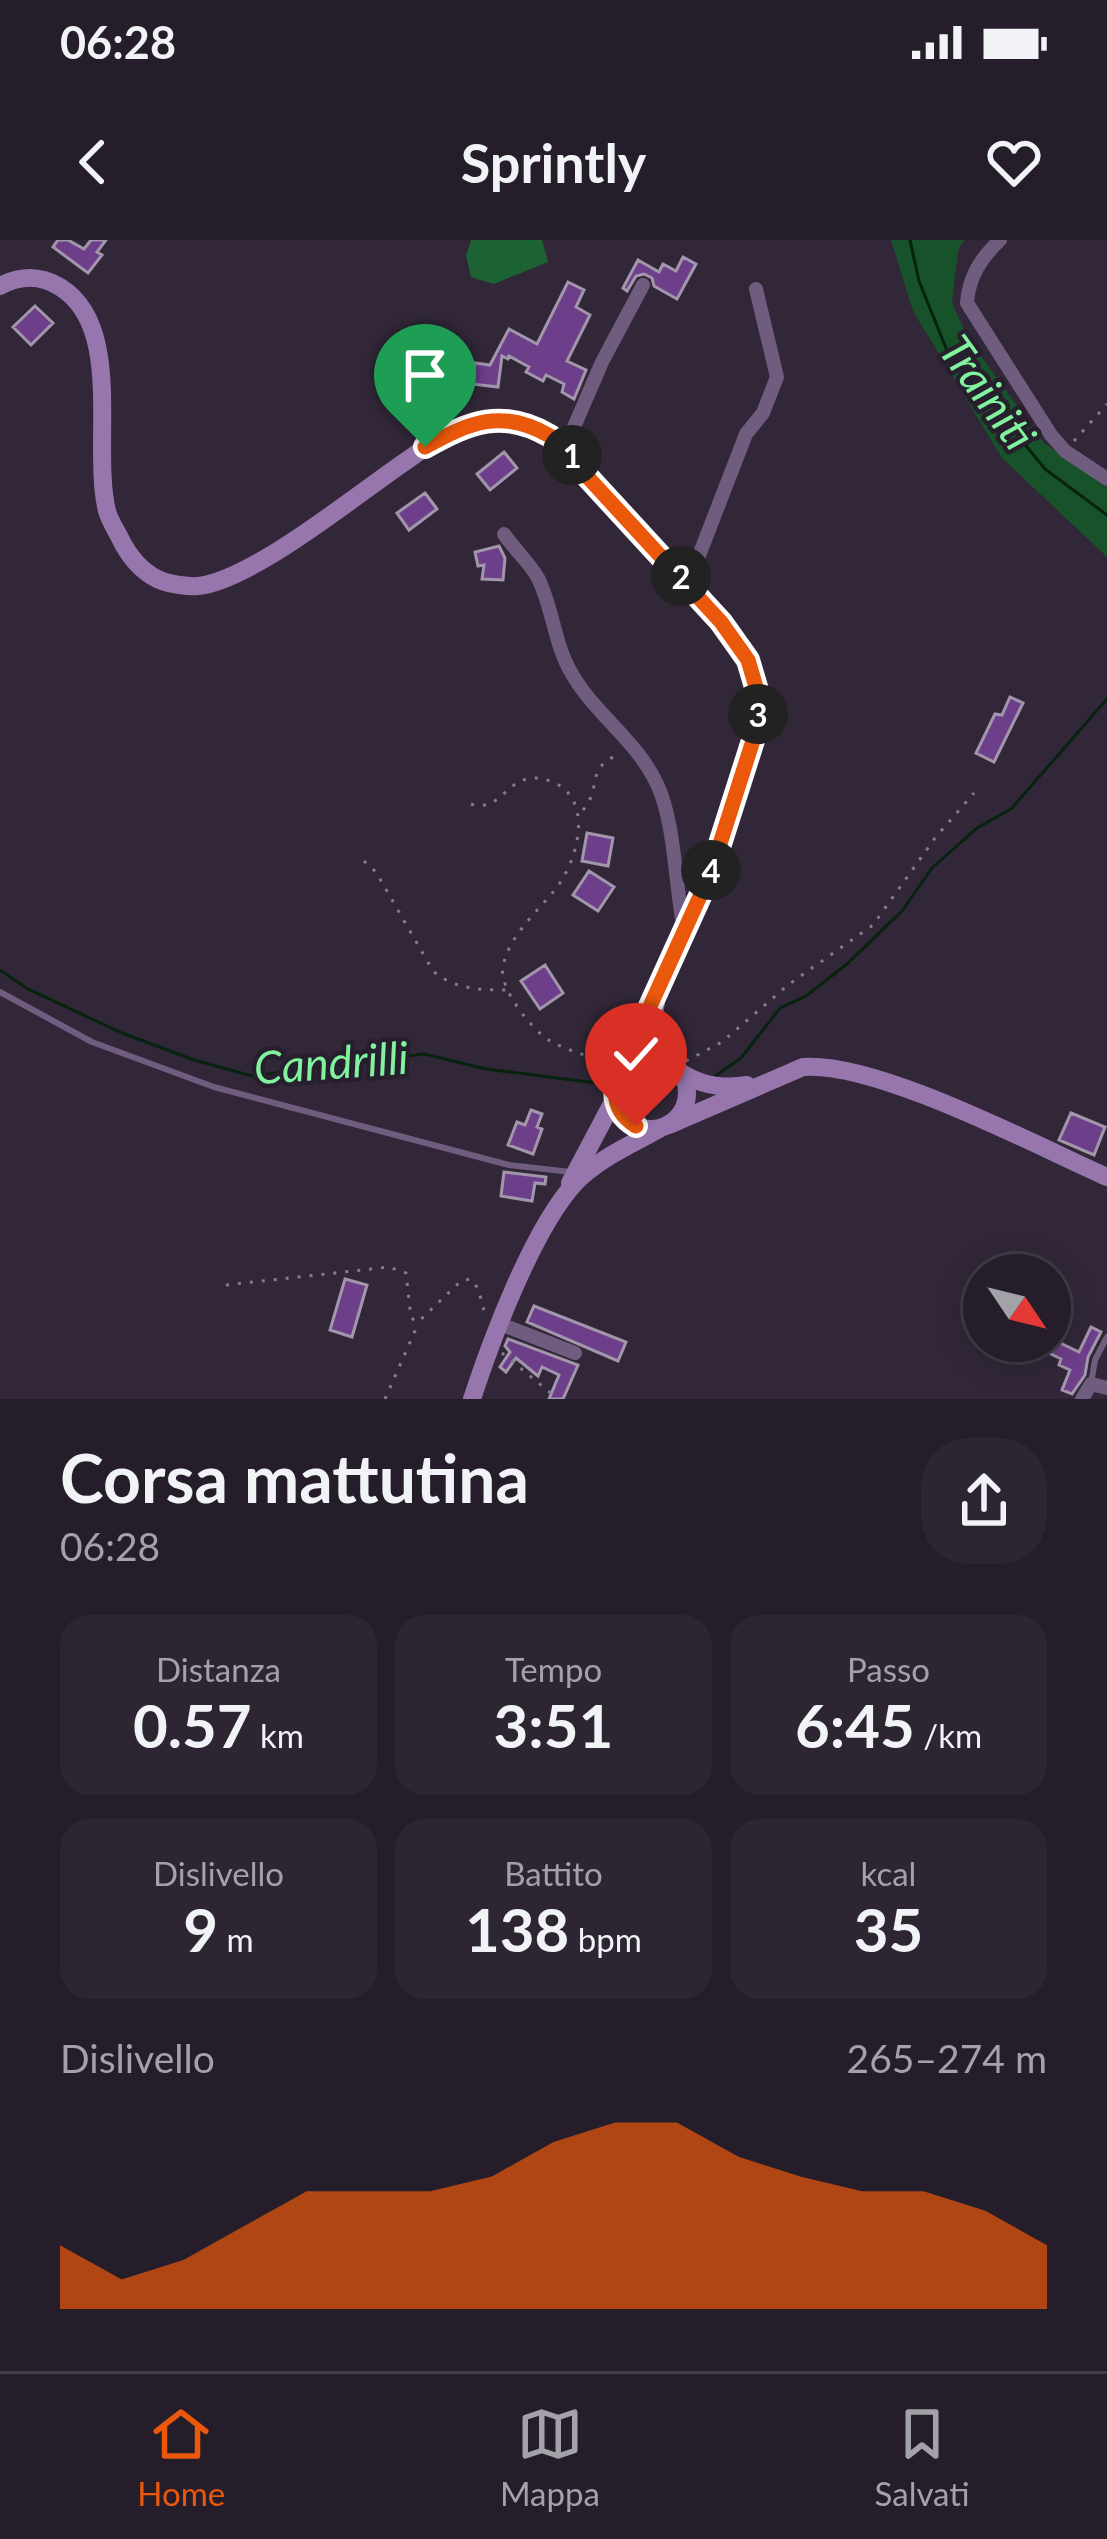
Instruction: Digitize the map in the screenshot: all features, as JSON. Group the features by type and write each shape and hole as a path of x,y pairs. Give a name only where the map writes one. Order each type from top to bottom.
{"street":[{"path":"1000,240 978,265 969,284 968,302 1051,435 1065,451 1107,479"},
{"path":"0,286 27,277 47,280 87,310 99,361 107,513 134,562 162,581 198,586 234,574 425,447 469,423 504,420 534,426 565,448 688,584 748,660 759,697 757,728 711,872 617,1084 495,1335 472,1399"},
{"path":"565,448 602,362 643,285"},
{"path":"688,584 746,434 763,413 777,377 756,289"},
{"path":"503,534 540,583 551,627 569,669 640,756 665,806 684,930"},
{"path":"617,1084 626,1120 648,1130 665,1126 684,1106 687,1094 654,1015 662,978"},
{"path":"617,1084 643,1058 673,1066 694,1081 732,1087 764,1082"},
{"path":"560,1204 590,1170 665,1126 802,1067 822,1065 944,1104 1107,1177"},
{"path":"495,1335 575,1352"},
{"path":"1082,1399 1099,1386"}],"lane":[{"path":"0,992 92,1042 214,1087 508,1165 575,1173"},
{"path":"1099,1386 1095,1360 1107,1337"}],"path":[{"path":"1065,451 1107,404"},
{"path":"580,812 587,808 596,770 605,760 621,754 640,756"},
{"path":"471,804 484,808 493,804 518,780 532,776 562,787 575,798 580,812 564,875 516,936 502,969 508,990 539,1033 617,1084"},
{"path":"673,1066 702,1056 722,1042 788,985 873,925 935,838 974,794"},
{"path":"364,861 376,872 433,971 460,986 508,990"},
{"path":"226,1286 399,1268 406,1273 411,1318 418,1322"},
{"path":"385,1399 418,1322 461,1281 470,1279 478,1288 495,1335 558,1399"}],"green space":[{"path":"471,240 542,240 548,262 494,284 471,277 466,256"},
{"path":"891,240 964,240 958,251 952,303 968,338 1043,442 1107,488 1107,557 1002,458 913,311"}],"building":[{"path":"58,240 84,249 91,240 106,240 97,252 102,255 88,273 53,247"},
{"path":"683,257 696,264 677,299 644,274 636,276 627,291 623,288 638,260 659,272 663,264 676,271"},
{"path":"568,282 584,290 576,307 590,315 567,361 586,370 574,399 562,392 564,384 546,375 543,381 509,356 502,356 498,387 472,384 475,363 490,365 509,329 537,344"},
{"path":"35,306 53,323 31,345 13,327"},
{"path":"504,452 517,468 490,490 477,474"},
{"path":"425,493 437,509 409,530 397,513"},
{"path":"499,546 505,558 503,580 482,579 484,565 478,566 475,552"},
{"path":"1010,697 1023,703 994,762 976,753 995,714 1002,715"},
{"path":"587,833 613,838 608,866 582,861"},
{"path":"589,871 614,887 598,911 573,895"},
{"path":"545,965 563,993 540,1009 521,981"},
{"path":"531,1110 542,1114 533,1154 508,1145 517,1122 525,1125"},
{"path":"1071,1113 1105,1127 1094,1155 1059,1140"},
{"path":"504,1172 546,1177 545,1184 535,1183 532,1201 501,1196"},
{"path":"345,1279 367,1285 352,1337 330,1330"},
{"path":"534,1306 626,1342 618,1361 527,1322"},
{"path":"1091,1327 1101,1332 1085,1375 1072,1394 1062,1390 1070,1370 1059,1365 1071,1362 1071,1348 1079,1352"},
{"path":"508,1339 578,1365 563,1399 549,1399 559,1375 542,1367 538,1376 516,1358 506,1372 500,1367 510,1352 505,1346"}],"waterway":[{"name":"Trainiti","path":"910,240 919,281 946,348 1045,469 1107,515"},
{"name":"Candrilli","path":"714,1077 741,1058 780,1008 806,996 847,964 902,911 932,868 977,828 1011,809 1107,699"},
{"name":"Candrilli","path":"0,970 28,989 122,1033 252,1076 424,1054 486,1069 659,1091 679,1086"}],"route":[{"path":"425,447 469,423 504,420 534,426 550,436 638,526 721,622 756,678 757,728 711,872 617,1079 618,1110 636,1126"}]}
